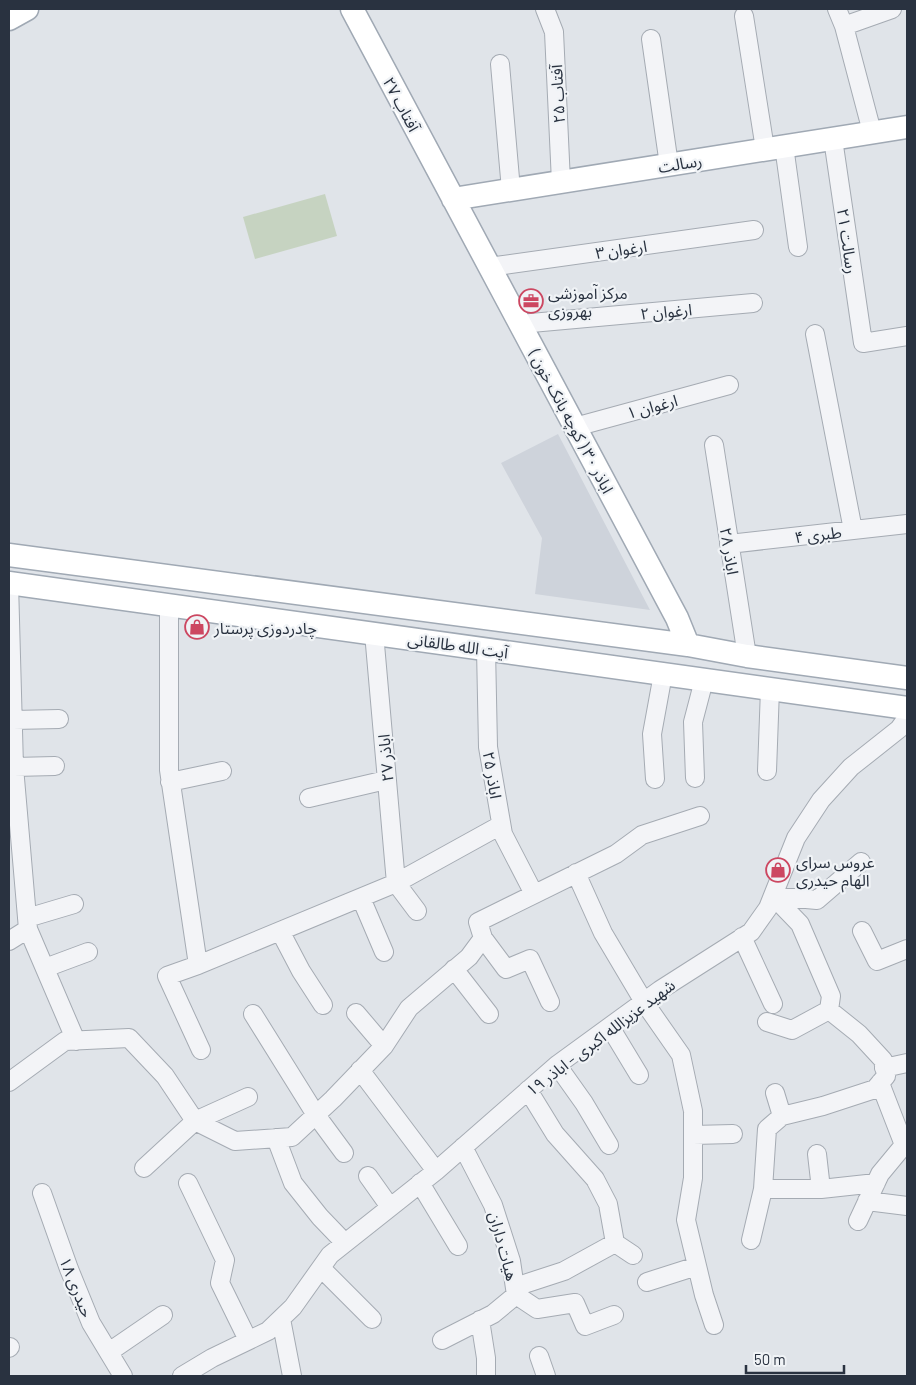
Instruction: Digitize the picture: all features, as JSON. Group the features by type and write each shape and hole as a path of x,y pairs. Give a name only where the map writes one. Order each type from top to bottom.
{"main road":[{"path":"9,18 27,9"},
{"name":"آفتاب ۲۷","path":"352,9 453,199"},
{"name":"رسالت","path":"453,199 907,127"},
{"name":"اباذر ۳۰ ( کوچه بانک خون )","path":"453,199 677,618 688,645"},
{"name":"آیت الله طالقانی","path":"9,555 688,645 747,656 907,678"},
{"name":"آیت الله طالقانی","path":"9,583 907,708"},
{"path":"770,689 784,677 782,669 774,660"},
{"path":"837,698 830,691 826,683 831,675 840,669"}],"street":[{"name":"آفتاب ۲۵","path":"545,9 554,32 561,182"},
{"path":"837,9 844,26 872,132"},
{"path":"844,26 892,9"},
{"path":"744,16 798,247"},
{"path":"651,39 669,164"},
{"path":"500,64 511,190"},
{"name":"رسالت ۲۱","path":"833,139 863,343 907,336"},
{"name":"ارغوان ۳","path":"489,267 754,230"},
{"name":"ارغوان ۲","path":"520,324 753,303"},
{"path":"815,334 853,530"},
{"name":"ارغوان ۱","path":"575,427 729,385"},
{"name":"اباذر ۲۸","path":"714,445 747,656"},
{"name":"طبری ۴","path":"729,544 907,524"},
{"path":"9,583 16,872 27,923 76,1040"},
{"path":"169,605 169,770 198,965"},
{"name":"اباذر ۲۷","path":"374,633 396,883"},
{"name":"اباذر ۲۵","path":"486,649 488,747 501,825 503,834 534,894"},
{"path":"655,779 652,734 663,674"},
{"path":"694,778 693,722 704,680"},
{"path":"767,771 770,689"},
{"name":"شهید عزیزالله اکبری - اباذر ۱۹","path":"193,1373 212,1358 268,1331 293,1307 330,1255 436,1171 557,1065 644,1002 751,932 768,908 796,838 821,800 851,767 899,729 907,718"},
{"path":"13,720 59,719"},
{"path":"14,767 55,766"},
{"path":"170,782 222,771"},
{"path":"309,798 386,780"},
{"path":"550,1002 530,959 506,969 483,938 478,922 616,854 642,835 700,816"},
{"path":"201,1050 167,976 280,932 396,883 501,825"},
{"path":"773,896 817,900 861,862"},
{"path":"576,873 603,933 644,1002 681,1055 693,1111 693,1178 686,1220 704,1295 714,1325"},
{"path":"396,883 417,911"},
{"path":"773,896 800,924 831,996 829,1010"},
{"path":"361,898 384,952"},
{"path":"9,941 27,923 74,904"},
{"path":"862,931 877,961 907,949"},
{"path":"280,932 301,971 323,1005"},
{"path":"742,937 773,1004"},
{"path":"9,1082 65,1041 129,1038 166,1076 194,1121 235,1141 292,1137 384,1046 409,1008 469,957 483,938"},
{"path":"45,968 88,952"},
{"path":"454,969 489,1014"},
{"path":"767,1022 792,1030 829,1010"},
{"path":"829,1010 859,1034 883,1060 882,1076 906,1145 880,1174 858,1220"},
{"path":"356,1013 384,1046"},
{"path":"253,1014 316,1115 344,1153"},
{"path":"610,1027 639,1075"},
{"path":"752,1240 763,1189 767,1129 782,1116 823,1106 875,1089 882,1076 907,1063"},
{"path":"557,1065 584,1103 610,1145"},
{"path":"360,1070 436,1171"},
{"path":"528,1090 555,1134 595,1179 608,1204 615,1243 633,1255"},
{"path":"775,1093 782,1116"},
{"path":"144,1168 194,1121 248,1097"},
{"path":"693,1135 733,1134"},
{"path":"276,1138 293,1183 320,1217 345,1243"},
{"name":"هیات داران","path":"442,1340 493,1314 515,1291 510,1261 494,1205 463,1147"},
{"path":"818,1154 822,1189"},
{"path":"368,1176 390,1207"},
{"path":"188,1183 225,1260 220,1283 248,1340"},
{"path":"420,1183 458,1246"},
{"path":"763,1189 822,1189 876,1183"},
{"name":"حیدری ۱۸","path":"42,1193 83,1305 91,1323 123,1376"},
{"path":"867,1201 907,1206"},
{"path":"614,1315 585,1326 575,1303 537,1309 515,1291 564,1271 615,1243"},
{"path":"647,1282 697,1266"},
{"path":"321,1268 372,1319"},
{"path":"108,1352 163,1315"},
{"path":"281,1319 292,1376"},
{"path":"480,1320 486,1358 486,1376"},
{"path":"539,1356 546,1376"}],"shaded area":[{"path":"558,434 650,610 535,594 542,538 501,463"}],"green space":[{"path":"325,194 337,236 255,259 243,217"}],"place":[{"name":"مرکز آموزشی بهروزی","path":"531,301"},
{"name":"چادردوزی پرستار","path":"197,627"},
{"name":"عروس سرای الهام حیدری","path":"778,870"}]}
